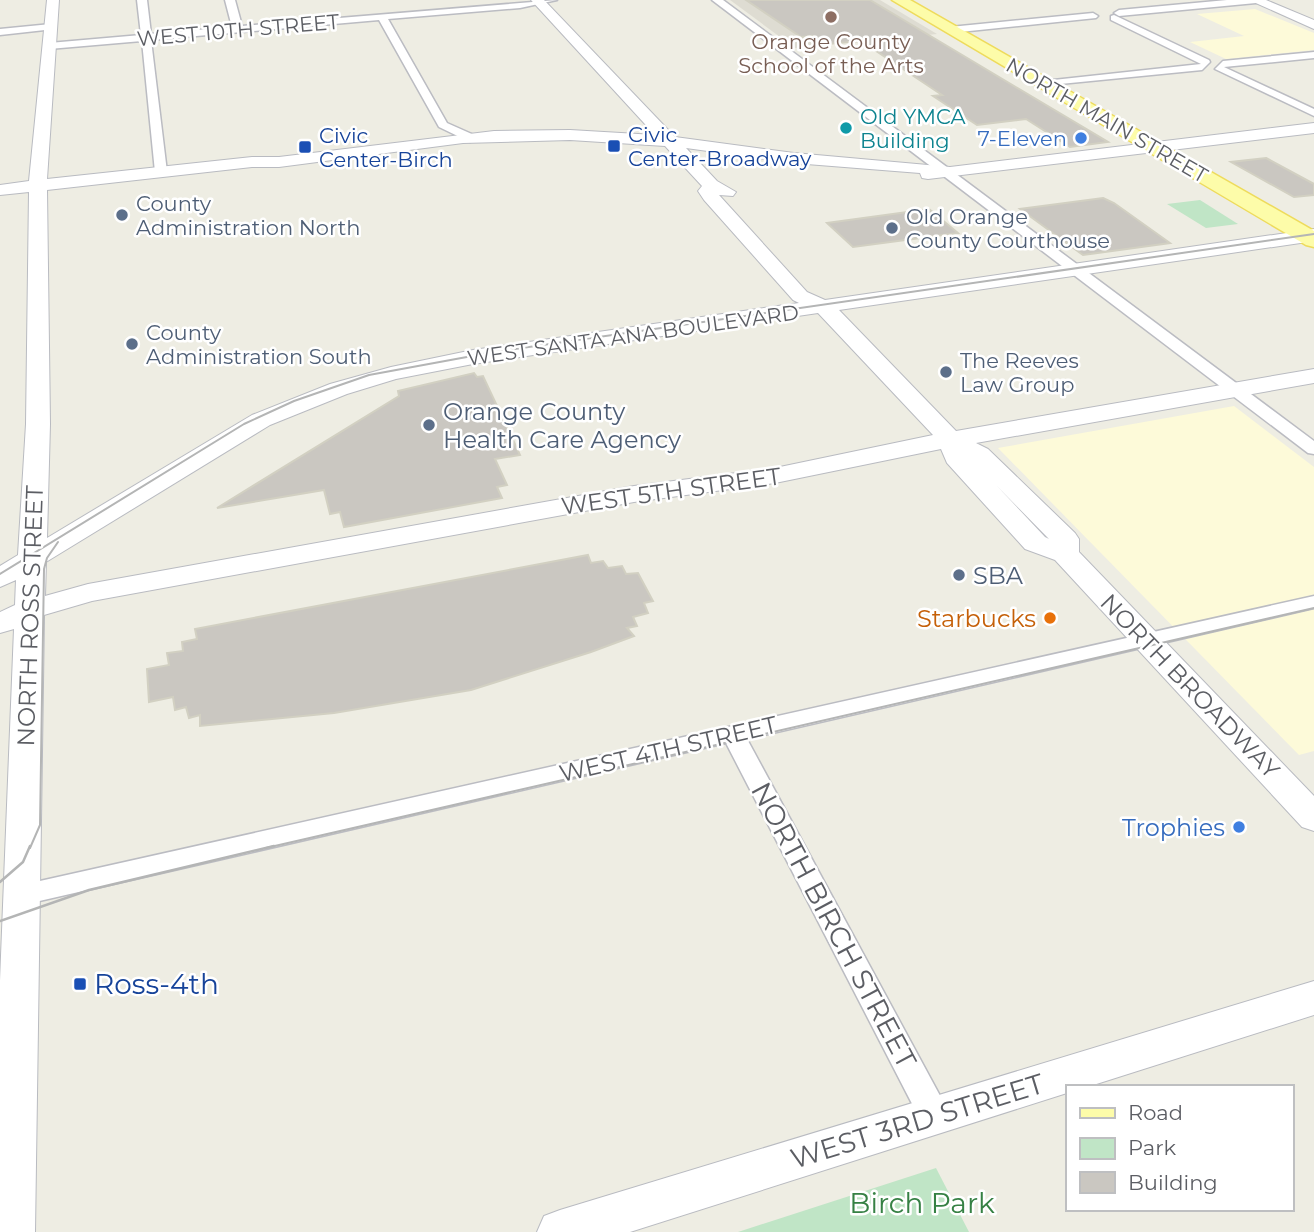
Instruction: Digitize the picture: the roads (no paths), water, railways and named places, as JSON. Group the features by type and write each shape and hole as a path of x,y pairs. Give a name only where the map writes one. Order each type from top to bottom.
{"main road":[{"name":"NORTH ROSS STREET","path":"12,1232 24,726 38,424 38,186 53,0"},
{"name":"NORTH MAIN STREET","path":"899,0 1312,237"},
{"path":"1255,0 1314,25"},
{"name":"NORTH BROADWAY","path":"543,1 672,143 717,174 707,191 710,196 800,296 824,307 951,440 979,454 1065,539 1065,554 1314,818"},
{"path":"585,135 622,126 645,115"},
{"path":"672,143 748,160 854,172 922,175 1314,128"},
{"path":"0,190 260,159 279,162 359,154 384,148 470,138 585,135 703,144 798,158 907,165 947,171"},
{"path":"717,174 748,160"},
{"name":"WEST SANTA ANA BOULEVARD","path":"0,578 261,420 305,400 351,384 439,363 1312,237"},
{"name":"WEST 5TH STREET","path":"29,610 88,593 634,494 725,485 851,463 951,440 1314,376"},
{"path":"0,624 29,610"},
{"path":"0,701 24,726"},
{"name":"WEST 3RD STREET","path":"560,1232 1314,998"}],"street":[{"path":"142,0 161,172"},
{"path":"230,0 238,30"},
{"path":"717,0 1314,449"},
{"path":"950,30 1103,12 1255,0"},
{"name":"WEST 10TH STREET","path":"49,46 543,1"},
{"path":"1103,12 1203,64"},
{"path":"382,17 443,125 470,138"},
{"path":"0,32 51,27"},
{"path":"1044,84 1203,64 1221,67 1314,55"},
{"path":"1221,67 1314,113"},
{"path":"433,142 443,125"},
{"name":"WEST 4TH STREET","path":"22,895 109,873 733,735 1314,602"},
{"name":"NORTH BIRCH STREET","path":"733,735 933,1115"}],"tram line":[{"path":"0,574 244,424 294,401 369,375 494,352 1314,234"},
{"path":"30,848 40,825 44,569 47,558 58,542"},
{"path":"266,848 1314,608"},
{"path":"0,882 23,862 30,846"},
{"path":"0,921 89,890 274,846"}],"place":[{"name":"Orange County School of the Arts","path":"831,17"},
{"name":"Old YMCA Building","path":"846,128"},
{"name":"7-Eleven","path":"1081,138"},
{"name":"Civic Center-Broadway","path":"614,146"},
{"name":"Civic Center-Birch","path":"305,147"},
{"name":"County Administration North","path":"122,215"},
{"name":"Old Orange County Courthouse","path":"892,228"},
{"name":"County Administration South","path":"132,344"},
{"name":"The Reeves Law Group","path":"946,372"},
{"name":"Orange County Health Care Agency","path":"429,425"},
{"name":"SBA","path":"959,575"},
{"name":"Starbucks","path":"1050,618"},
{"name":"Trophies","path":"1239,827"},
{"name":"Ross-4th","path":"80,984"}],"park label":[{"name":"Birch Park","path":"922,1203"}]}
